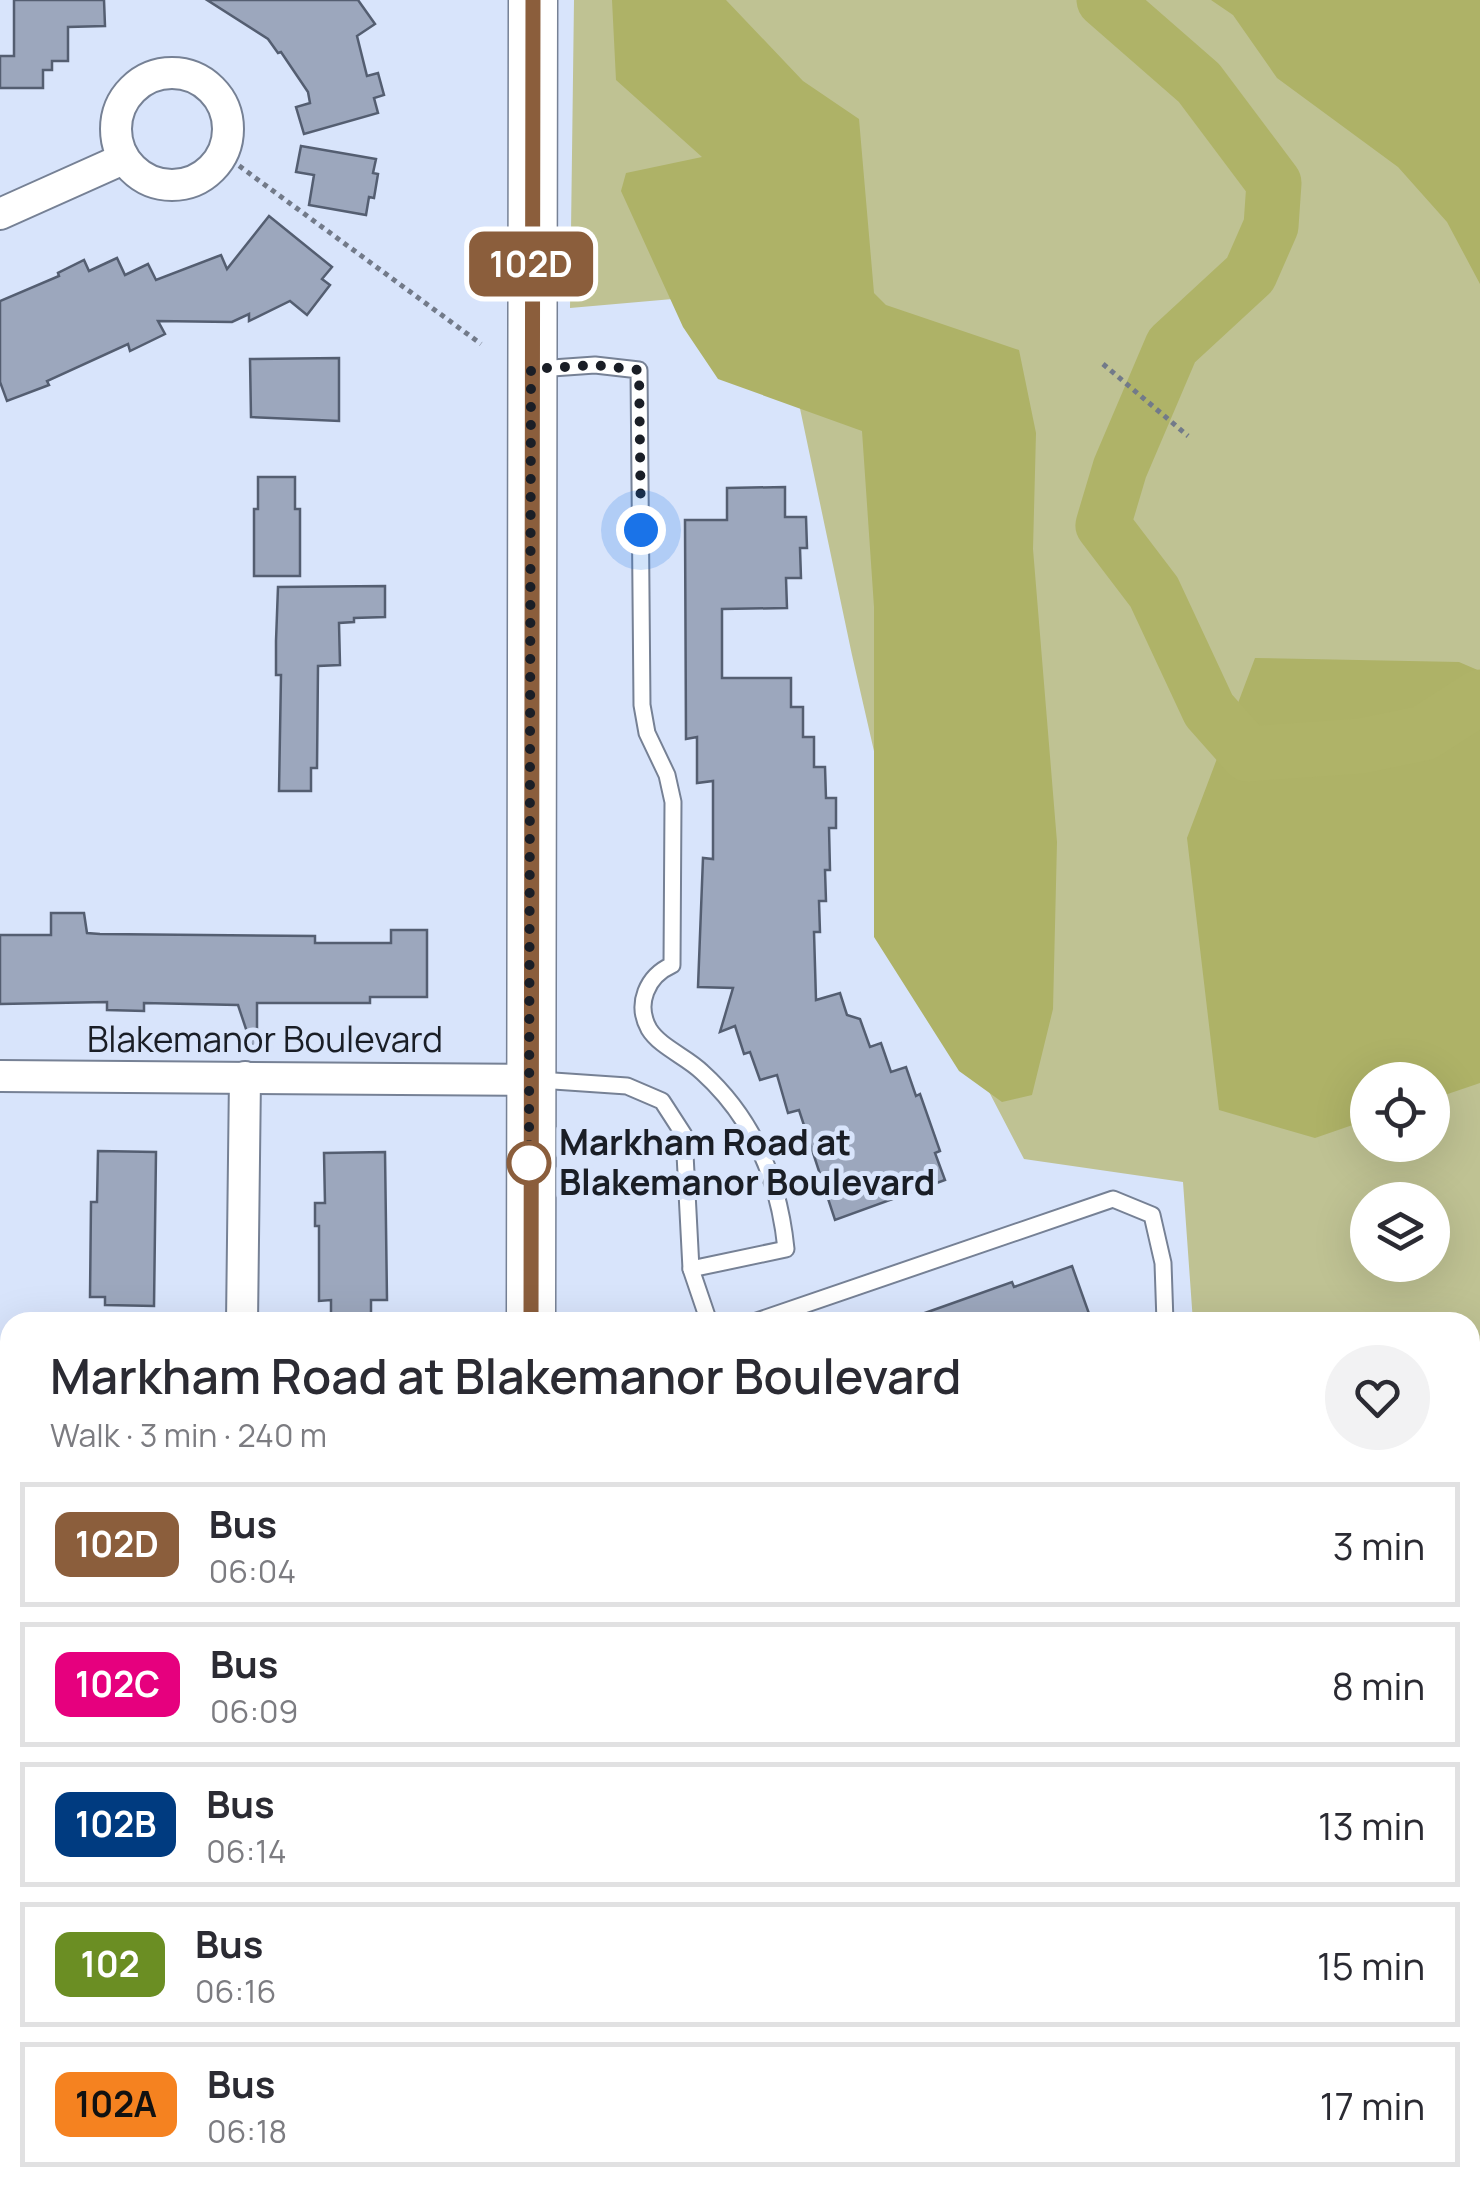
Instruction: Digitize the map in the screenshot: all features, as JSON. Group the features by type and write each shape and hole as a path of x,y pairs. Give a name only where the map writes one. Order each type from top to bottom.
{"main road":[{"path":"530,1312 533,0"}],"street":[{"path":"169,72 188,75 206,84 219,98 227,116 228,135 223,154 200,179 166,186 149,181 123,159 116,141 115,122 121,103 133,87 169,72"},
{"path":"0,214 123,159"},
{"name":"Blakemanor Boulevard","path":"0,1076 530,1080"},
{"path":"242,1312 245,1077"}],"lane":[{"path":"531,369 595,365 639,370 642,705 649,738 670,786 674,814 672,964 650,983 643,1011 653,1034 692,1062 753,1134 776,1190 786,1248 690,1269"},
{"path":"530,1080 628,1086 662,1101 684,1134 690,1269 705,1312"},
{"path":"783,1312 1114,1199 1152,1215 1163,1263 1165,1312"}],"path":[{"path":"223,154 481,344"},
{"path":"1103,364 1188,436"}],"green space":[{"path":"574,0 1480,0 1480,1312 1192,1312 1183,1182 1024,1159 923,965 775,290 570,308"},
{"path":"612,0 726,0 803,81 859,119 874,293 886,305 1019,350 1036,433 1033,549 1057,842 1053,1009 1032,1095 1002,1102 959,1071 874,937 874,607 862,431 718,379 683,327 621,191 626,173 702,157 616,80"},
{"path":"1211,0 1480,0 1480,284 1447,222 1398,167 1277,78 1233,15"},
{"path":"1255,658 1459,662 1480,671 1480,1083 1450,1093 1450,1062 1350,1062 1350,1126 1315,1138 1219,1110 1187,838"}],"building":[{"path":"14,0 104,0 105,26 68,27 68,61 52,61 52,70 43,70 43,88 0,88 0,56 14,56"},
{"path":"207,0 358,0 375,24 357,36 367,76 378,73 384,95 374,98 378,113 304,134 296,107 310,103 308,92 281,52 268,39"},
{"path":"301,146 376,159 374,198 369,197 366,215 309,205 314,175 296,172"},
{"path":"269,216 332,267 322,279 330,285 307,315 290,301 249,321 249,314 232,322 158,321 165,334 130,351 128,344 47,381 49,385 7,401 0,382 0,301 59,276 58,273 84,260 89,271 117,258 125,275 148,264 156,280 221,255 227,269"},
{"path":"339,358 339,421 251,417 250,359"},
{"path":"258,477 295,477 295,509 300,509 300,576 254,576"},
{"path":"785,487 785,517 806,517 807,548 800,548 801,578 786,578 787,608 722,609 722,678 791,678 791,707 803,707 803,737 814,737 814,767 825,767 826,798 836,798 836,828 829,828 826,901 819,901 820,932 814,932 816,1000 840,993 847,1015 860,1019 870,1047 881,1043 891,1072 906,1067 940,1151 935,1153 945,1180 835,1220 799,1110 788,1113 777,1075 760,1080 750,1052 744,1054 735,1026 720,1032 733,988 698,987 703,858 713,859 713,781 697,783 697,737 686,739 685,520 727,520 727,488"},
{"path":"385,586 385,617 354,618 354,622 339,623 340,665 318,666 317,768 311,768 311,791 279,791 278,587"},
{"path":"51,913 84,913 87,933 100,934 315,936 315,943 391,943 391,930 427,930 427,997 370,997 370,1003 257,1003 257,1049 253,1050 238,1005 144,1003 144,1011 107,1010 107,1002 0,1004 0,935 51,935"},
{"path":"98,1151 156,1152 154,1306 105,1305 105,1297 90,1297 91,1202 97,1202"},
{"path":"385,1152 387,1300 371,1300 371,1312 331,1312 331,1300 319,1301 319,1226 315,1226 315,1203 325,1203 324,1153"},
{"path":"1072,1266 1088,1312 928,1312 1012,1282 1014,1287"}],"waterway":[{"path":"1104,0 1199,83 1274,183 1271,226 1250,274 1172,346 1120,468 1103,525 1154,592 1209,710 1248,754 1361,746 1424,733 1480,697"}],"bus line":[{"name":"102D","path":"531,1312 533,0"}],"place":[{"name":"Markham Road at Blakemanor Boulevard","path":"529,1163"}],"route":[{"path":"529,1163 531,369 595,365 639,370 641,530"}]}
